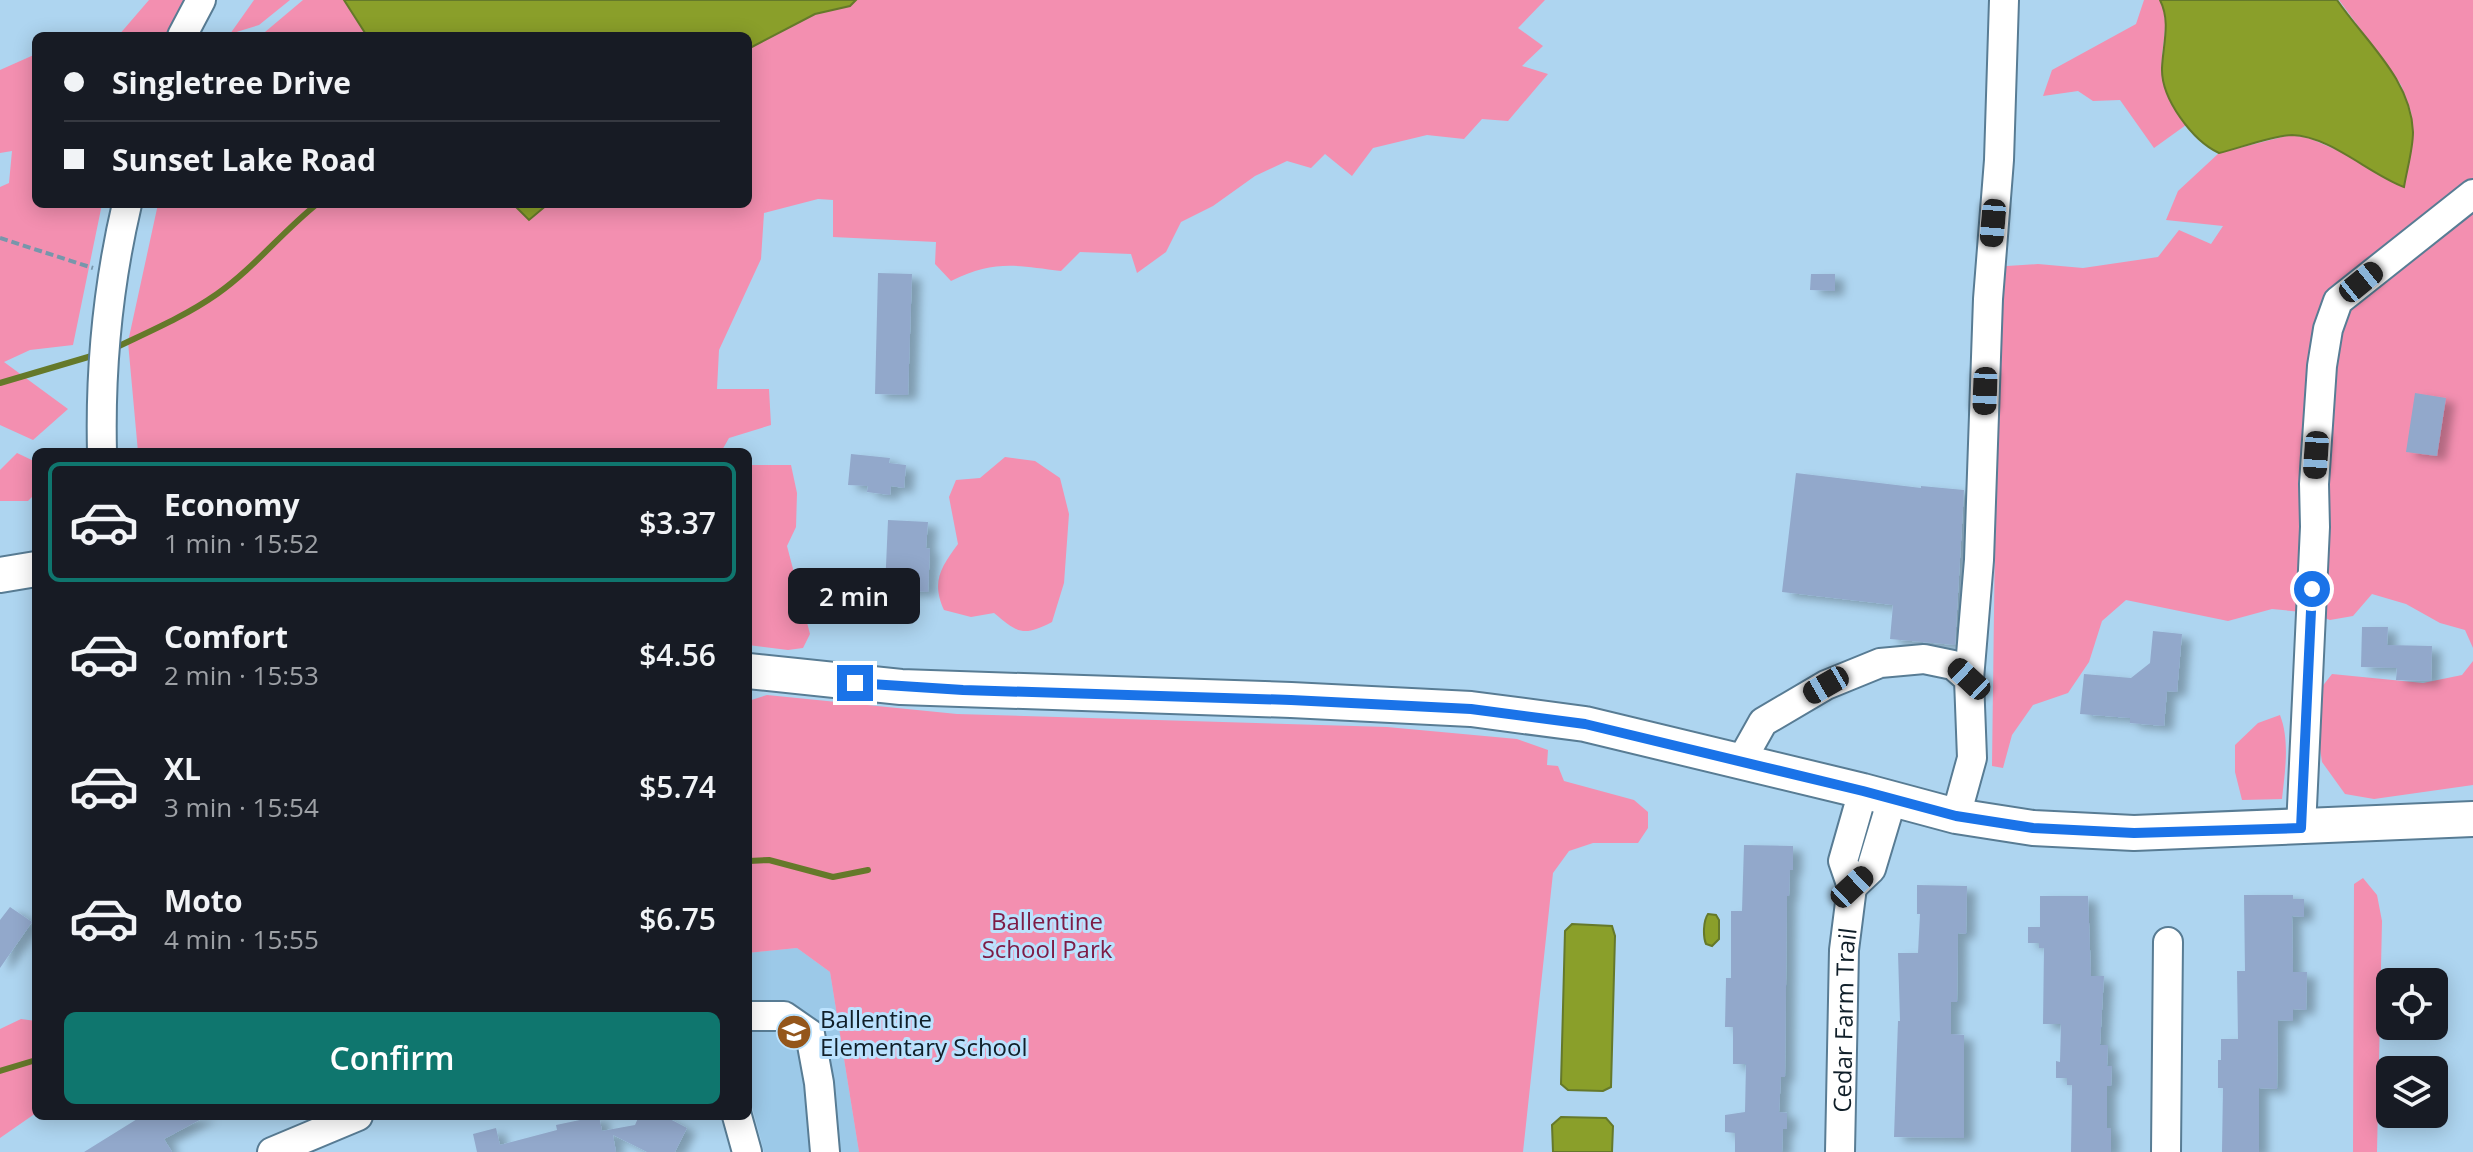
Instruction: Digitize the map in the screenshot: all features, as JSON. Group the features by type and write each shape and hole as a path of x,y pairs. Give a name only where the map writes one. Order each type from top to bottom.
{"main road":[{"path":"0,575 32,570"},
{"path":"752,671 901,687 1471,709 1585,724 1956,816 2033,828 2134,833 2473,819"}],"street":[{"path":"184,32 201,0"},
{"path":"1956,816 1972,758 1969,679 1979,560 1988,299 1999,160 2004,0"},
{"path":"2301,828 2315,527 2314,484 2322,366 2328,329 2338,301 2473,194"},
{"path":"102,448 101,401 115,271 126,208"},
{"path":"1740,763 1763,722 1826,685 1880,663 1924,659 1953,665 1969,679"},
{"name":"Cedar Farm Trail","path":"1840,1152 1844,950 1852,887 1871,869 1877,795"},
{"path":"2166,1152 2168,942"},
{"path":"752,1016 784,1016 810,1034 819,1083 825,1152"},
{"path":"272,1152 348,1120"},
{"path":"738,1120 747,1152"}],"path":[{"path":"0,238 77,263 115,271"}],"shaded area":[{"path":"344,0 856,0 850,6 815,14 752,47 752,32 364,32"},
{"path":"2160,0 2337,0 2385,62 2404,95 2413,132 2404,187 2335,148 2306,137 2284,136 2219,153 2209,147 2180,118 2167,93 2162,68 2166,25"},
{"path":"517,208 543,208 529,220"},
{"path":"1708,914 1716,915 1719,920 1719,939 1712,946 1706,944 1704,937"},
{"path":"1572,924 1612,926 1615,936 1611,1087 1603,1091 1568,1090 1561,1084 1565,931"},
{"name":"Ballentine Elementary School","path":"797,948 830,972 859,1152 764,1152 752,1106 752,953"},
{"path":"1561,1117 1606,1118 1613,1126 1612,1152 1553,1152 1552,1125"}],"green space":[{"path":"149,0 185,0 168,32 121,32"},
{"path":"254,0 290,0 259,25 231,32"},
{"path":"303,0 344,0 364,32 265,32"},
{"path":"856,0 1545,0 1518,28 1543,46 1522,66 1548,74 1508,121 1482,119 1464,139 1427,135 1373,148 1352,176 1325,154 1311,168 1287,161 1255,176 1213,206 1181,222 1166,252 1137,273 1131,254 1080,252 1061,271 993,267 951,281 935,264 936,242 833,237 833,200 818,199 764,213 761,259 719,350 717,389 769,389 771,425 729,438 723,448 138,448 128,342 157,208 517,208 529,219 543,208 752,208 752,47 815,14 850,6"},
{"path":"2144,0 2160,0 2163,8 2163,78 2186,125 2154,148 2120,100 2093,101 2078,91 2043,96 2052,70 2136,24"},
{"path":"2339,0 2473,0 2473,648 2465,630 2440,623 2406,604 2372,594 2353,616 2330,620 2312,613 2272,609 2228,621 2126,600 2102,621 2089,662 2068,693 2033,705 2012,735 2003,768 1992,766 1996,460 1968,459 1976,268 2038,264 2083,268 2158,257 2179,230 2211,244 2223,226 2166,220 2178,191 2219,153 2290,135 2309,138 2339,151 2413,135 2411,112 2401,85"},
{"path":"32,56 32,208 101,208 73,345 30,350 4,362 68,409 33,440 0,425 0,187 9,183 12,151 0,153 0,70"},
{"path":"17,453 32,460 32,497 28,501 0,501 0,470"},
{"path":"1005,457 1035,461 1060,478 1069,514 1064,583 1052,622 1034,630 1015,629 994,613 971,617 944,610 938,591 940,575 958,544 949,497 956,480 980,478"},
{"path":"752,465 791,465 797,493 796,527 787,546 810,634 803,648 788,650 752,646"},
{"path":"2473,661 2473,785 2374,799 2345,794 2322,762 2317,728 2321,688 2332,674 2423,683 2462,675"},
{"name":"Ballentine School Park","path":"767,695 957,714 1387,727 1517,739 1548,750 1547,765 1558,766 1564,781 1634,800 1648,812 1648,828 1638,843 1593,843 1569,851 1553,873 1523,1152 859,1152 830,972 797,948 752,953 752,700"},
{"path":"2280,715 2286,746 2282,799 2242,800 2235,772 2235,745 2258,723"},
{"path":"2363,878 2377,895 2382,921 2381,968 2376,968 2376,1040 2379,1040 2379,1056 2376,1056 2377,1152 2353,1152 2354,884"},
{"path":"21,1019 32,1020 32,1116 0,1138 0,1029"}],"building":[{"path":"878,273 912,274 908,395 875,394"},
{"path":"1811,274 1835,274 1835,291 1810,290"},
{"path":"2415,393 2446,398 2437,456 2406,452"},
{"path":"851,454 890,458 889,463 906,465 904,488 891,486 890,495 867,492 868,486 848,485"},
{"path":"1796,473 1964,490 1955,645 1890,639 1893,605 1782,592"},
{"path":"888,520 928,522 928,592 885,589"},
{"path":"2362,627 2388,627 2387,645 2432,646 2431,681 2396,680 2397,668 2361,667"},
{"path":"2153,631 2182,634 2177,692 2167,691 2164,726 2130,723 2130,718 2080,714 2084,674 2131,678 2150,663"},
{"path":"1744,845 1793,846 1793,870 1790,870 1787,896 1785,1077 1781,1077 1779,1112 1787,1113 1782,1152 1735,1152 1735,1133 1725,1132 1725,1115 1745,1112 1746,1064 1733,1064 1733,1027 1725,1027 1726,978 1731,978 1731,911 1742,911"},
{"path":"1917,885 1967,886 1966,934 1958,933 1957,1002 1951,1002 1951,1034 1964,1035 1964,1138 1894,1137 1900,1021 1898,953 1918,953 1920,914 1917,914"},
{"path":"2244,895 2293,895 2293,899 2304,899 2304,917 2292,916 2293,972 2307,972 2306,1010 2293,1009 2293,1021 2278,1020 2277,1089 2259,1088 2259,1152 2222,1152 2223,1088 2218,1088 2218,1060 2221,1060 2221,1039 2238,1039 2237,971 2245,971"},
{"path":"2040,896 2088,896 2091,976 2104,976 2100,1045 2108,1045 2107,1066 2112,1066 2111,1086 2107,1086 2107,1128 2111,1128 2111,1152 2071,1152 2072,1085 2067,1085 2067,1078 2056,1078 2056,1061 2060,1062 2061,1024 2043,1024 2044,948 2039,948 2039,943 2028,943 2028,927 2040,927"},
{"path":"10,907 32,922 0,968 0,920"},
{"path":"136,1120 200,1120 164,1139 172,1152 84,1152"},
{"path":"600,1120 602,1131 635,1125 637,1120 672,1120 687,1128 675,1152 647,1152 613,1135 616,1152 477,1152 473,1134 496,1128 500,1145 557,1130 556,1125"}],"waterway":[{"path":"113,349 179,317 217,294 312,208"},
{"path":"0,383 95,355"},
{"path":"752,861 769,860 833,877 868,870"},
{"path":"0,1071 32,1061"}],"place":[{"name":"Ballentine Elementary School","path":"794,1032"}],"route":[{"path":"855,683 963,690 1471,709 1585,724 1956,816 2033,828 2134,833 2301,828 2312,589"}]}
